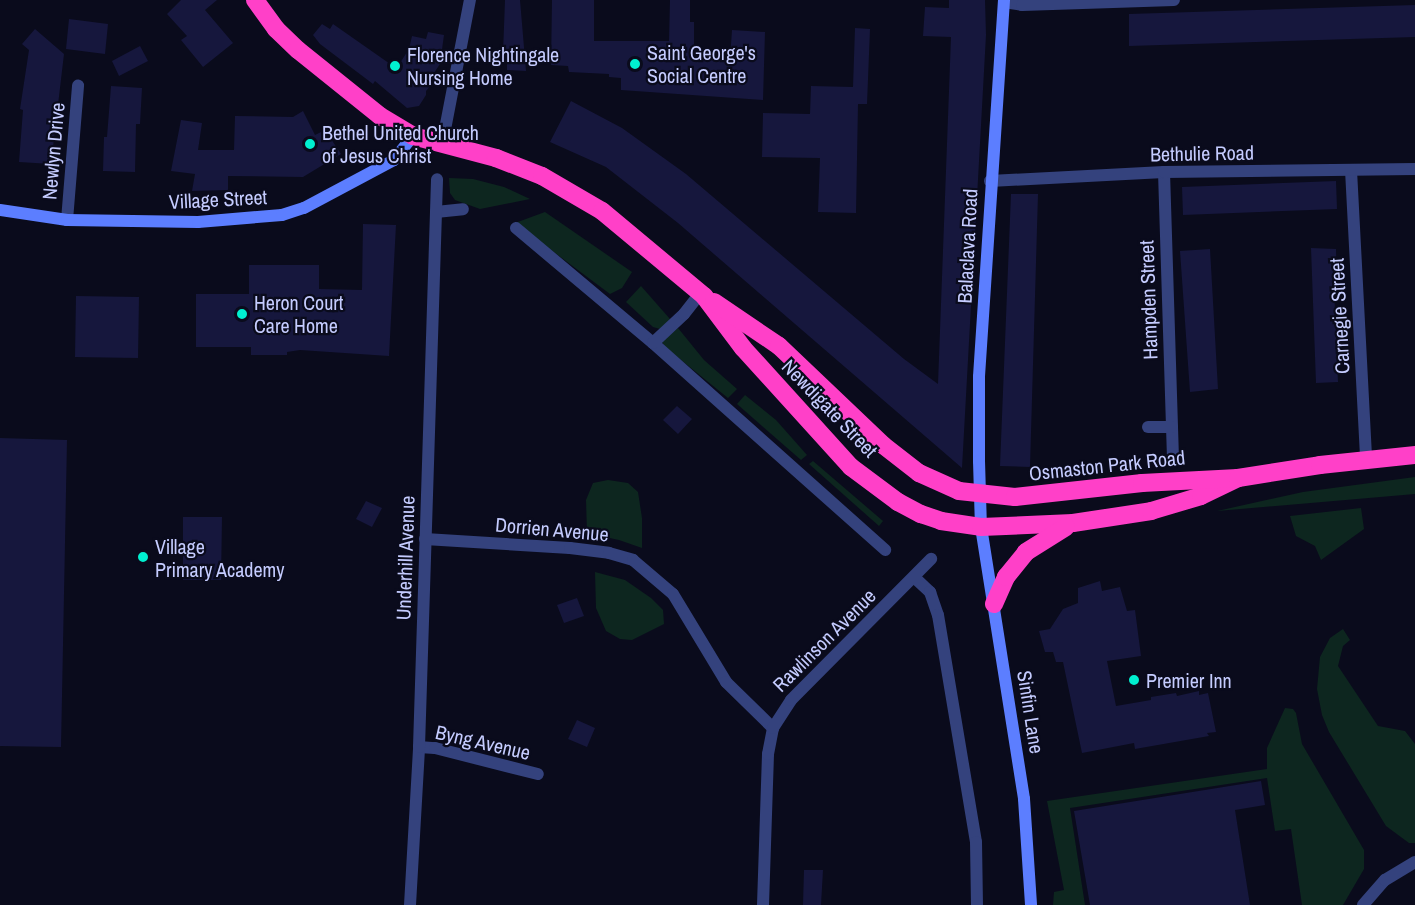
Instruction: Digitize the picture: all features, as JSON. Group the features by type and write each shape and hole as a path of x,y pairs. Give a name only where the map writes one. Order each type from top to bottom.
{"highway":[{"name":"Newdigate Street","path":"255,0 276,28 328,76 380,116 413,136 442,146 496,158 562,186 602,211 703,294 779,346 883,445 919,474 959,491 980,495"},
{"name":"Newdigate Street","path":"703,294 751,357 851,467 898,502 921,514 941,521 981,526"},
{"name":"Osmaston Park Road","path":"980,495 1015,497 1142,483 1239,478 1415,455"},
{"name":"Osmaston Park Road","path":"981,526 1073,523 1151,511 1201,496 1239,478"},
{"path":"994,604 1006,576 1026,552 1073,523"}],"street":[{"path":"442,146 470,0"},
{"path":"1004,1 1022,4 1173,0"},
{"name":"Balaclava Road","path":"981,526 979,377 990,181 1004,1"},
{"name":"Newlyn Drive","path":"67,220 78,85"},
{"name":"Village Street","path":"0,210 67,220 198,222 282,215 304,208 394,160 413,136"},
{"name":"Bethulie Road","path":"990,181 1164,172 1415,169"},
{"name":"Carnegie Street","path":"1351,170 1366,460"},
{"name":"Hampden Street","path":"1164,172 1173,454"},
{"name":"Underhill Avenue","path":"410,905 419,747 437,179"},
{"path":"436,212 463,209"},
{"path":"516,228 653,343 885,550"},
{"path":"653,343 703,294"},
{"path":"1148,427 1172,426"},
{"name":"Sinfin Lane","path":"981,526 1023,788 1031,905"},
{"name":"Dorrien Avenue","path":"425,539 570,548 609,553 633,560 673,594 726,682 772,728"},
{"name":"Rawlinson Avenue","path":"763,905 768,754 772,728 791,700 915,578 931,559"},
{"path":"915,578 930,592 938,615 975,831 977,905"},
{"name":"Byng Avenue","path":"419,747 435,748 538,774"},
{"path":"1363,905 1385,880 1415,862"}],"green space":[{"path":"449,178 473,179 504,187 530,199 480,209 455,200 450,193"},
{"path":"545,212 632,272 622,288 610,294 515,223"},
{"path":"641,286 670,319 660,329 653,327 626,302"},
{"path":"678,328 704,360 737,389 728,398 665,347 662,342"},
{"path":"745,395 776,420 807,455 801,460 737,404"},
{"path":"813,461 883,521 879,526 809,464"},
{"path":"1415,477 1415,494 1217,511 1303,492"},
{"path":"608,480 628,483 638,492 642,518 642,548 587,533 586,500 593,483"},
{"path":"1361,508 1364,529 1321,560 1315,546 1296,536 1290,516"},
{"path":"595,572 625,580 651,598 663,610 664,624 632,640 620,639 606,631 596,608"},
{"path":"1343,629 1350,640 1343,646 1338,666 1378,726 1405,731 1415,744 1415,843 1409,843 1386,826 1329,732 1322,715 1317,689 1320,657 1330,638"},
{"path":"1285,708 1293,709 1296,713 1302,744 1364,850 1364,869 1343,905 1302,905 1291,829 1275,831 1267,778 1070,808 1085,905 1053,905 1054,892 1064,890 1047,801 1267,769 1267,748"}],"building":[{"path":"181,0 217,0 205,10 233,43 203,67 181,40 187,36 167,14"},
{"path":"505,0 520,0 526,71 507,70 507,53 503,53"},
{"path":"552,0 594,0 594,41 669,41 670,0 690,0 690,22 694,22 694,58 730,59 732,30 765,32 763,100 621,90 621,78 609,77 609,74 569,72 568,66 551,65"},
{"path":"949,0 985,0 986,35 962,468 678,223 606,167 550,142 571,101 622,128 686,174 904,359 938,384 951,37 923,36 925,7 949,8"},
{"path":"1415,5 1415,37 1129,46 1129,14"},
{"path":"69,19 108,24 105,54 66,49"},
{"name":"Florence Nightingale Nursing Home","path":"322,24 330,29 333,24 393,66 396,61 400,63 409,49 412,36 426,39 428,32 444,35 440,64 434,73 438,77 426,91 419,106 407,108 375,81 373,84 320,44 313,35"},
{"path":"855,28 870,29 867,104 858,104 856,213 818,212 820,158 762,157 763,113 810,114 811,86 853,87"},
{"path":"35,29 64,54 51,164 19,162 23,110 20,109 29,50 22,44"},
{"path":"140,46 148,61 119,76 112,61"},
{"path":"111,86 142,88 140,124 136,124 135,172 103,171 104,137 107,137"},
{"path":"303,111 315,135 325,130 341,154 303,177 228,176 228,190 192,191 195,174 171,171 181,120 202,123 198,150 234,150 235,116 293,117"},
{"path":"1336,181 1337,209 1183,215 1182,187"},
{"path":"1011,194 1038,194 1030,467 1000,466"},
{"name":"Heron Court Care Home","path":"363,224 396,225 389,356 300,350 287,352 287,355 251,355 251,347 196,347 196,294 249,294 249,265 319,265 319,289 362,290"},
{"path":"1311,248 1336,249 1337,287 1334,287 1338,382 1316,383"},
{"path":"1210,249 1218,389 1190,392 1180,251"},
{"path":"76,296 139,297 138,358 75,357"},
{"path":"677,406 692,419 678,434 663,420"},
{"path":"0,438 67,440 61,747 0,746"},
{"path":"366,501 382,508 372,527 356,519"},
{"path":"183,517 222,517 221,580 183,580"},
{"path":"1100,581 1102,591 1120,587 1127,611 1135,610 1141,656 1107,661 1116,706 1176,693 1177,696 1199,691 1199,695 1208,693 1216,732 1207,733 1209,736 1135,749 1134,743 1082,753 1063,662 1056,662 1053,652 1045,652 1039,631 1050,629 1063,609 1078,603 1078,588"},
{"path":"577,598 584,616 564,623 557,605"},
{"path":"577,720 595,728 587,747 568,739"},
{"path":"1261,781 1265,805 1235,810 1250,905 1090,905 1074,811"},
{"path":"804,870 823,870 821,905 803,905"}],"place":[{"name":"Saint George's Social Centre","path":"635,64"},
{"name":"Florence Nightingale Nursing Home","path":"395,66"},
{"name":"Bethel United Church of Jesus Christ","path":"310,144"},
{"name":"Heron Court Care Home","path":"242,314"},
{"name":"Village Primary Academy","path":"143,557"},
{"name":"Premier Inn","path":"1134,680"}]}
